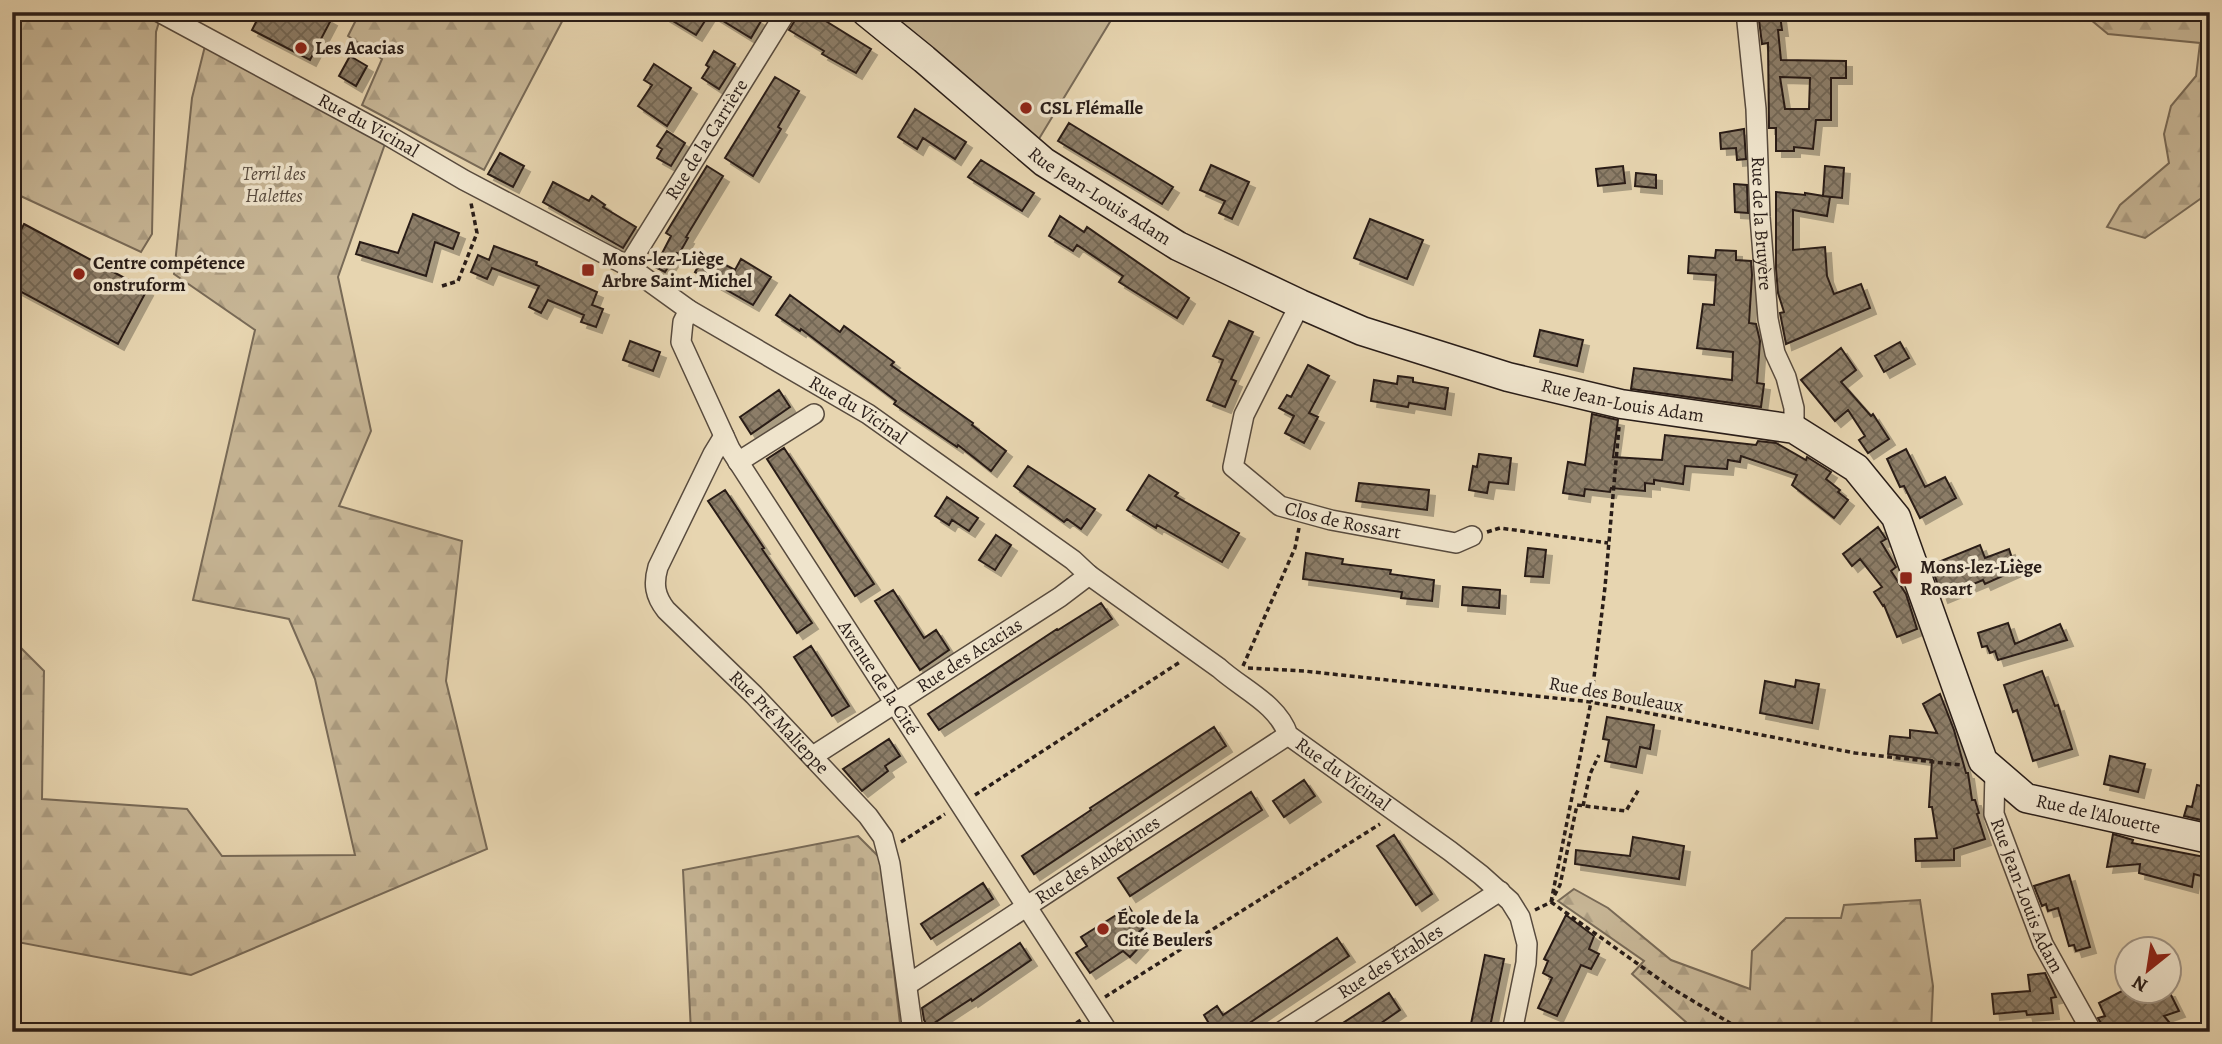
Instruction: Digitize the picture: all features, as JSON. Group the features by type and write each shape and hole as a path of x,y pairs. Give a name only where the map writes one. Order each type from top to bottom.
{"street":[{"name":"Rue du Vicinal","path":"159,12 389,136 464,180 628,265 689,310 868,414 1196,651 1280,717 1288,735 1471,867 1510,901 1520,917 1527,944 1526,963 1512,1032"},
{"name":"Rue de la Carrière","path":"628,265 786,12"},
{"name":"Rue Jean-Louis Adam","path":"866,12 1044,162 1178,246 1300,304 1362,331 1508,377 1622,404 1794,429 1856,468 1896,517 1989,766 1994,814 2043,944 2092,1032"},
{"name":"Rue de la Bruyère","path":"1746,12 1756,109 1760,217 1768,319 1774,353 1786,377 1794,408 1794,429"},
{"name":"Clos de Rossart","path":"1300,304 1244,415 1233,467 1280,506 1331,520 1456,543 1472,536"},
{"name":"Avenue de la Cité","path":"689,310 683,322 681,342 737,462 1108,1032"},
{"name":"Rue du Vicinal","path":"737,462 814,414"},
{"name":"Rue Pré Malieppe","path":"724,436 659,567 654,585 657,595 666,610 754,695 877,827 887,850 914,1032"},
{"name":"Rue des Acacias","path":"813,756 1060,597 1089,575"},
{"name":"Rue des Aubépines","path":"907,985 1288,735"},
{"name":"Rue de l'Alouette","path":"1989,766 2026,798 2210,839"},
{"name":"Rue des Érables","path":"1281,1032 1500,891"}],"path":[{"path":"442,286 458,281 477,233 464,180"},
{"path":"1551,902 1591,702 1622,404"},
{"name":"Rue des Bouleaux","path":"1302,512 1295,548 1242,668 1304,671 1591,702 1856,753 1989,766"},
{"path":"1472,536 1500,528 1609,543"},
{"path":"887,850 1196,651"},
{"path":"1583,806 1590,774 1598,755"},
{"path":"1551,902 1560,885 1577,805 1626,811 1639,789"},
{"path":"1091,1007 1396,813"},
{"path":"1551,902 1673,989 1745,1032"}],"green space":[{"path":"12,12 141,12 159,22 156,32 152,234 141,252 12,192"},
{"path":"360,12 567,12 484,170 362,105 382,59 348,36"},
{"name":"CSL Flémalle","path":"878,12 1116,12 1037,142"},
{"path":"2085,12 2210,12 2210,192 2145,238 2107,227 2120,205 2169,163 2164,134 2171,106 2196,76 2200,43 2108,34 2085,15"},
{"name":"Terril des Halettes","path":"205,46 386,141 338,277 371,431 339,506 462,541 446,681 487,849 191,975 12,941 12,639 44,671 42,799 187,809 222,856 355,855 315,679 289,619 193,600 255,330 174,274 192,98"},
{"path":"858,836 881,859 901,1032 691,1032 683,870"},
{"path":"1574,889 1608,908 1671,960 1750,989 1752,951 1786,918 1841,918 1844,905 1920,900 1933,986 1931,1032 1688,1032 1687,1023 1632,974 1644,961 1558,901"}],"building":[{"name":"Les Acacias","path":"261,12 317,12 331,20 310,60 252,30"},
{"path":"658,12 746,12 761,21 751,38 710,13 696,35"},
{"path":"800,12 811,12 871,49 856,73 822,54 824,51 789,30"},
{"path":"1758,12 1772,12 1772,16 1780,15 1782,30 1778,30 1781,60 1846,61 1846,78 1831,78 1831,120 1816,120 1813,149 1794,147 1794,151 1776,151 1776,128 1769,128 1768,43 1762,44","holes":["1780,77 1810,78 1809,109 1785,109"]},
{"path":"714,51 735,64 719,89 702,78"},
{"path":"350,56 367,66 356,86 339,76"},
{"path":"654,64 691,88 667,126 638,106 652,85 644,80"},
{"path":"775,77 799,91 778,127 781,129 753,176 725,158"},
{"path":"915,109 966,142 955,159 923,138 917,149 898,137"},
{"path":"1069,123 1173,187 1162,204 1058,141"},
{"path":"1744,129 1746,159 1737,160 1736,148 1721,149 1720,133"},
{"path":"667,131 685,143 671,166 657,158 662,149 657,146"},
{"path":"500,153 524,166 513,187 488,174"},
{"path":"981,160 1034,193 1022,211 968,177"},
{"path":"1211,165 1249,182 1232,219 1219,213 1225,201 1200,190"},
{"path":"707,166 723,176 686,237 688,238 679,254 677,253 665,272 655,267 671,236 666,233"},
{"path":"1623,166 1625,183 1598,186 1596,169"},
{"path":"1825,166 1844,168 1842,198 1823,196"},
{"path":"1636,173 1656,175 1656,188 1635,186"},
{"path":"553,182 589,201 592,196 605,205 603,207 636,227 623,248 543,202"},
{"path":"1734,184 1747,185 1748,213 1735,212"},
{"path":"1776,192 1830,197 1827,216 1793,210 1793,250 1825,247 1827,276 1834,294 1861,284 1870,308 1786,344 1780,313 1784,312 1778,293 1776,269"},
{"path":"413,214 459,233 453,249 435,242 426,276 356,254 360,242 398,253"},
{"path":"1060,216 1084,232 1087,227 1189,298 1177,318 1119,282 1123,276 1077,245 1073,251 1049,236"},
{"path":"1370,219 1423,240 1407,279 1354,258"},
{"path":"24,224 147,290 118,344 12,287 12,247"},
{"path":"494,246 537,262 536,265 597,292 592,305 603,309 596,327 581,322 584,315 548,300 541,313 529,307 539,286 492,268 487,279 471,272 478,255 489,260"},
{"path":"1716,250 1736,251 1736,260 1751,261 1749,323 1756,324 1760,341 1757,383 1764,384 1761,407 1631,389 1634,368 1732,380 1733,352 1697,348 1703,304 1714,305 1716,275 1688,273 1689,256 1715,258"},
{"path":"705,254 735,270 741,259 771,277 753,305 695,272"},
{"path":"790,295 840,332 844,326 894,362 891,365 973,423 972,425 1006,451 991,471 958,445 957,447 894,404 896,401 801,329 800,331 776,315"},
{"path":"1229,321 1253,332 1231,379 1236,381 1225,407 1207,400 1223,360 1213,356"},
{"path":"1540,330 1583,340 1577,366 1534,356"},
{"path":"630,341 660,352 653,371 623,360"},
{"path":"1900,342 1909,358 1884,372 1875,356"},
{"path":"1841,348 1856,370 1841,382 1871,416 1873,414 1889,439 1868,453 1859,440 1865,436 1848,410 1835,421 1801,380"},
{"path":"1308,365 1329,376 1309,413 1318,417 1304,443 1285,433 1294,416 1279,408 1287,395 1291,397"},
{"path":"1398,376 1413,378 1413,382 1448,388 1445,409 1371,401 1374,380 1397,384"},
{"path":"779,390 790,407 751,434 740,417"},
{"path":"1592,414 1618,420 1613,457 1662,460 1665,435 1756,445 1758,441 1776,443 1831,472 1826,479 1848,500 1834,518 1792,485 1797,475 1741,456 1740,462 1728,460 1727,469 1685,466 1683,484 1654,480 1654,484 1645,483 1645,491 1611,488 1610,492 1585,489 1584,496 1563,493 1568,462 1585,465"},
{"path":"784,448 874,584 855,596 767,459"},
{"path":"1906,449 1925,487 1945,477 1956,498 1920,518 1904,486 1900,487 1887,459"},
{"path":"1479,454 1511,458 1508,484 1489,482 1487,493 1469,490 1473,466 1477,467"},
{"path":"1028,466 1095,509 1081,529 1067,519 1064,522 1014,486"},
{"path":"1149,475 1178,493 1175,496 1239,533 1222,562 1127,510"},
{"path":"1359,483 1429,490 1427,510 1356,501"},
{"path":"725,490 812,623 797,633 708,501"},
{"path":"947,497 978,518 969,531 952,520 949,525 935,516"},
{"path":"1878,527 1886,539 1881,542 1896,567 1891,571 1906,594 1917,629 1897,637 1884,605 1874,592 1882,587 1860,559 1852,566 1843,554"},
{"path":"996,535 1011,545 995,570 979,560"},
{"path":"1980,545 1985,558 2009,549 2016,570 1985,584 1983,580 1942,597 1931,565"},
{"path":"1528,548 1546,550 1543,577 1525,576"},
{"path":"1306,553 1343,559 1342,564 1391,570 1390,574 1434,580 1432,601 1401,598 1402,592 1303,579"},
{"path":"1463,587 1500,590 1499,608 1462,605"},
{"path":"893,590 924,638 936,630 949,650 920,670 875,601"},
{"path":"1101,603 1112,619 939,730 928,714"},
{"path":"2008,623 2015,644 2060,624 2067,640 1998,660 1995,651 1990,653 1987,646 1982,647 1978,633"},
{"path":"811,646 849,706 832,716 794,657"},
{"path":"2042,671 2055,706 2058,705 2072,749 2033,761 2017,710 2013,712 2004,685"},
{"path":"1796,680 1819,684 1812,723 1760,713 1765,681 1795,687"},
{"path":"1940,694 1968,773 1972,800 1975,800 1985,839 1954,849 1954,860 1916,861 1915,839 1937,838 1932,807 1929,807 1932,760 1888,754 1890,736 1910,738 1910,730 1937,733 1923,704"},
{"path":"1607,717 1654,725 1650,749 1640,747 1636,767 1605,761 1609,740 1603,739"},
{"path":"1214,727 1226,746 1034,874 1022,856"},
{"path":"889,739 900,756 885,766 888,771 862,791 843,769"},
{"path":"2110,756 2145,764 2138,792 2104,784"},
{"path":"1304,780 1315,796 1284,817 1273,801"},
{"path":"2197,785 2210,788 2210,822 2184,816 2187,806 2192,807"},
{"path":"1251,792 1262,810 1130,896 1118,878"},
{"path":"2113,834 2133,840 2132,843 2210,858 2208,878 2194,874 2192,887 2139,873 2140,864 2107,867"},
{"path":"1394,835 1432,894 1416,905 1377,846"},
{"path":"1633,837 1684,846 1679,879 1575,864 1576,850 1630,856"},
{"path":"2069,875 2090,947 2076,951 2074,945 2069,946 2058,908 2048,911 2046,904 2042,906 2034,886"},
{"path":"983,883 993,899 931,939 921,924"},
{"path":"1129,907 1143,929 1132,936 1142,944 1130,957 1123,951 1090,973 1076,953 1087,946 1081,937"},
{"path":"1566,915 1594,936 1589,949 1599,954 1591,969 1581,965 1557,1016 1538,1008 1552,978 1543,973 1548,961 1544,959"},
{"path":"1337,938 1349,956 1245,1026 1234,1032 1214,1032 1204,1015 1217,1006 1223,1015"},
{"path":"1020,943 1031,960 972,1001 971,999 928,1027 922,1008"},
{"path":"1485,955 1504,959 1490,1027 1471,1024"},
{"path":"2045,973 2056,997 2051,998 2053,1013 2027,1015 2026,1011 1994,1014 1992,994 2030,991 2028,975"},
{"path":"1389,993 1400,1010 1368,1032 1329,1032"},
{"path":"2114,995 2114,1006 2176,1006 2179,1011 2164,1016 2169,1022 2150,1032 2106,1032 2098,1018 2105,1016 2099,1003"}],"place":[{"name":"Les Acacias","path":"301,48"},
{"name":"CSL Flémalle","path":"1026,108"},
{"name":"Mons-lez-Liège Arbre Saint-Michel","path":"588,270"},
{"name":"Centre compétence onstruform","path":"79,274"},
{"name":"Mons-lez-Liège Rosart","path":"1906,578"},
{"name":"École de la Cité Beulers","path":"1103,929"}]}
